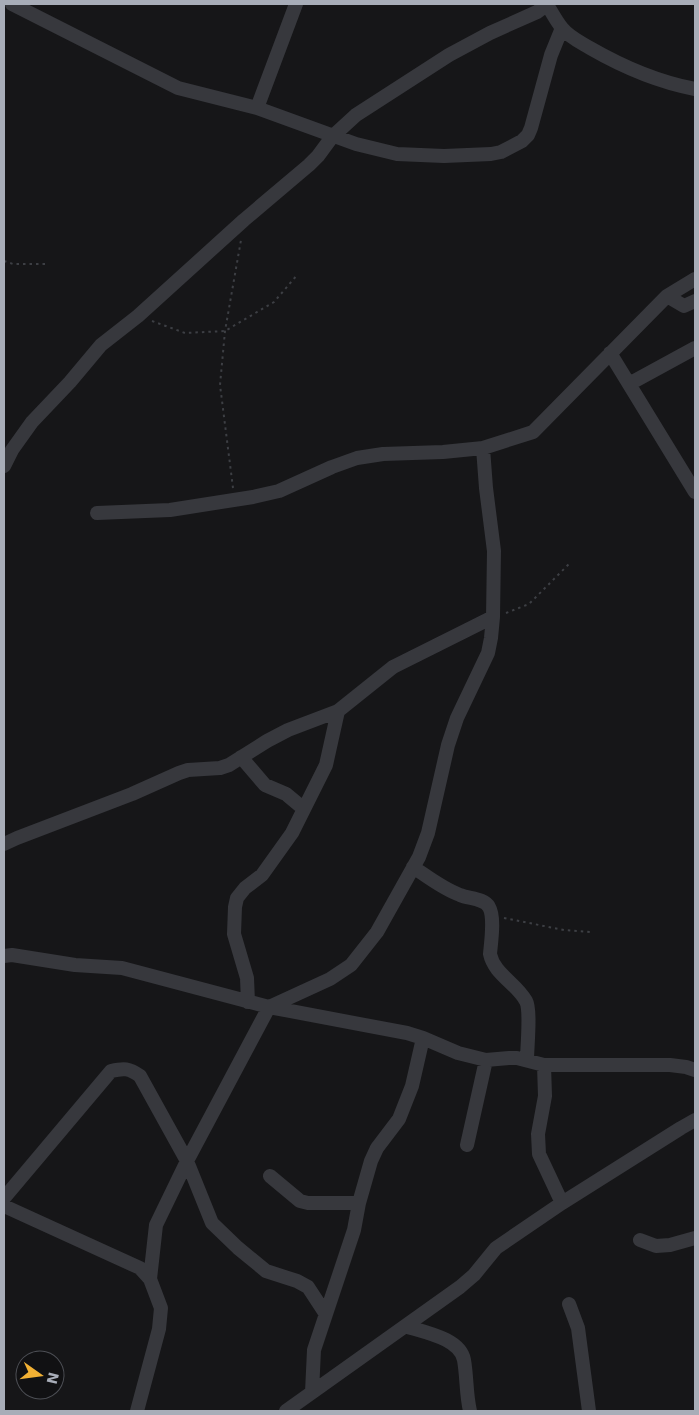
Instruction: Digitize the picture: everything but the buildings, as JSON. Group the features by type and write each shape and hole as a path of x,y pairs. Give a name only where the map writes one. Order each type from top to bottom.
{"street":[{"path":"12,4 178,88 257,108 332,137 397,154 444,156 482,154 501,152 522,141 530,133 551,55 562,28"},
{"path":"257,108 296,4"},
{"path":"4,466 12,450 32,422 70,382 101,345 138,316 244,220 309,165 332,137 356,115 449,55 490,33 537,12 548,4 562,28 573,38 606,57 663,81 695,89"},
{"path":"97,513 170,510 254,498 279,491 357,458 383,454 442,452 484,448 533,432 667,296 695,279"},
{"path":"667,296 684,306 695,300"},
{"path":"629,384 695,348"},
{"path":"610,354 695,492"},
{"path":"150,1279 156,1225 187,1161 269,1007 330,979 351,965 377,932 418,857 428,832 456,718 488,653 491,638 494,551 486,488 484,448"},
{"path":"4,844 132,794 179,773 188,770 220,768 228,765 288,730 338,711 393,666 493,617"},
{"path":"248,1002 246,978 234,934 237,898 245,888 262,875 292,833 326,765 338,711"},
{"path":"241,757 266,785 286,794 304,809"},
{"path":"413,867 460,896 485,903 489,908 492,916 491,960 523,997 528,1006 527,1060"},
{"path":"4,956 12,955 75,965 122,968 269,1007 382,1028 423,1038 458,1053 486,1060 510,1058 544,1064 670,1065 695,1070"},
{"path":"312,1392 314,1350 354,1230 371,1161 399,1119 412,1086 423,1038"},
{"path":"466,1145 486,1060"},
{"path":"544,1064 544,1096 538,1134 539,1154 541,1162 562,1203"},
{"path":"4,1198 111,1072 121,1068 132,1071 140,1076 187,1161 212,1223 266,1271 297,1281 308,1287 325,1314"},
{"path":"286,1411 460,1287 474,1275 496,1248 562,1203 695,1120"},
{"path":"270,1176 300,1201 308,1203 360,1203"},
{"path":"4,1206 140,1268 150,1279 161,1308 159,1329 137,1411"},
{"path":"640,1240 656,1246 670,1246 695,1238"},
{"path":"569,1304 578,1328 589,1411"},
{"path":"405,1326 449,1341 459,1347 464,1357 470,1411"}],"path":[{"path":"234,500 220,385 226,331 244,220"},
{"path":"4,261 13,264 49,264"},
{"path":"138,316 185,333 226,331 274,302 298,274"},
{"path":"493,617 530,604 570,563"},
{"path":"492,916 564,930 591,932"}]}
